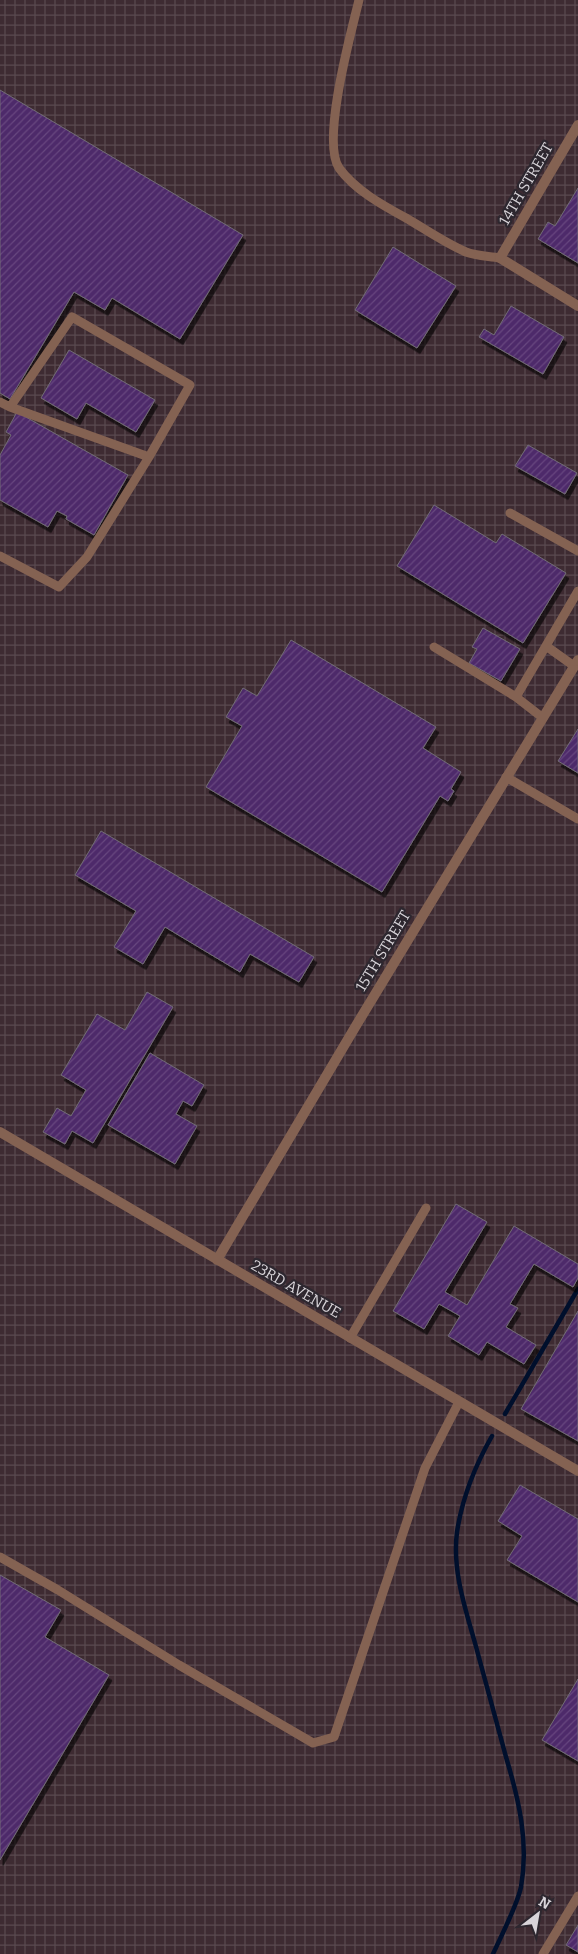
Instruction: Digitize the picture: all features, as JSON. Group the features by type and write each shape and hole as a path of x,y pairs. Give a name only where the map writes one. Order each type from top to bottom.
{"street":[{"name":"14TH STREET","path":"500,258 575,138 578,125"},
{"path":"500,258 578,306"},
{"name":"15TH STREET","path":"217,1260 576,663"},
{"name":"23RD AVENUE","path":"0,1132 578,1470"}],"lane":[{"path":"359,0 340,76 333,151 338,167 350,181 374,200 396,213 467,252 500,258"},
{"path":"0,556 59,587 87,557 190,385 72,317 10,407"},
{"path":"0,402 148,457"},
{"path":"510,513 578,552"},
{"path":"516,697 578,591"},
{"path":"546,646 576,663"},
{"path":"434,647 516,697 543,718"},
{"path":"506,777 578,819"},
{"path":"350,1338 426,1208"},
{"path":"0,1557 313,1743 334,1737 425,1468 459,1402"},
{"path":"543,1954 578,1896"}],"shaded area":[{"path":"0,0 578,0 578,1954 0,1954"}],"building":[{"path":"0,90 243,235 180,339 112,298 105,310 74,292 10,399 0,393"},
{"path":"578,188 578,263 538,239 548,222 555,226"},
{"path":"393,247 456,286 417,348 355,310"},
{"path":"511,306 564,337 543,374 479,337 484,329 494,335"},
{"path":"69,350 155,400 136,432 86,403 77,419 41,398"},
{"path":"17,412 128,475 94,535 66,519 67,516 57,511 48,527 0,500 0,455 11,435 6,432"},
{"path":"528,445 577,473 565,494 515,466"},
{"path":"434,505 496,543 502,534 566,573 523,643 397,566"},
{"path":"483,628 520,649 501,681 469,663 477,649 472,647"},
{"path":"291,640 436,727 423,748 461,772 451,789 454,791 448,801 440,796 382,892 206,787 242,726 226,717 243,688 257,696"},
{"path":"578,729 578,773 558,761"},
{"path":"101,831 314,957 299,982 250,954 240,972 165,927 143,964 114,947 136,911 75,875"},
{"path":"147,992 173,1007 93,1143 72,1131 65,1144 43,1132 57,1108 71,1116 86,1090 61,1075 97,1014 125,1030"},
{"path":"150,1053 204,1085 192,1106 183,1101 176,1114 197,1126 175,1164 108,1125"},
{"path":"456,1204 487,1222 445,1292 467,1305 514,1226 578,1264 578,1278 573,1287 534,1264 510,1304 518,1308 506,1327 536,1345 524,1364 487,1342 479,1355 448,1336 460,1316 439,1304 424,1329 393,1311"},
{"path":"578,1311 578,1441 521,1409"},
{"path":"520,1485 578,1519 578,1602 507,1560 522,1536 498,1521"},
{"path":"0,1575 61,1610 45,1637 109,1675 0,1860"},
{"path":"578,1679 578,1761 542,1740"},
{"path":"578,1925 578,1952 566,1945"}],"waterway":[{"path":"505,1414 578,1289"},
{"path":"492,1436 480,1458 466,1495 457,1532 456,1560 464,1602 519,1805 523,1838 523,1871 519,1895 493,1954"}]}
